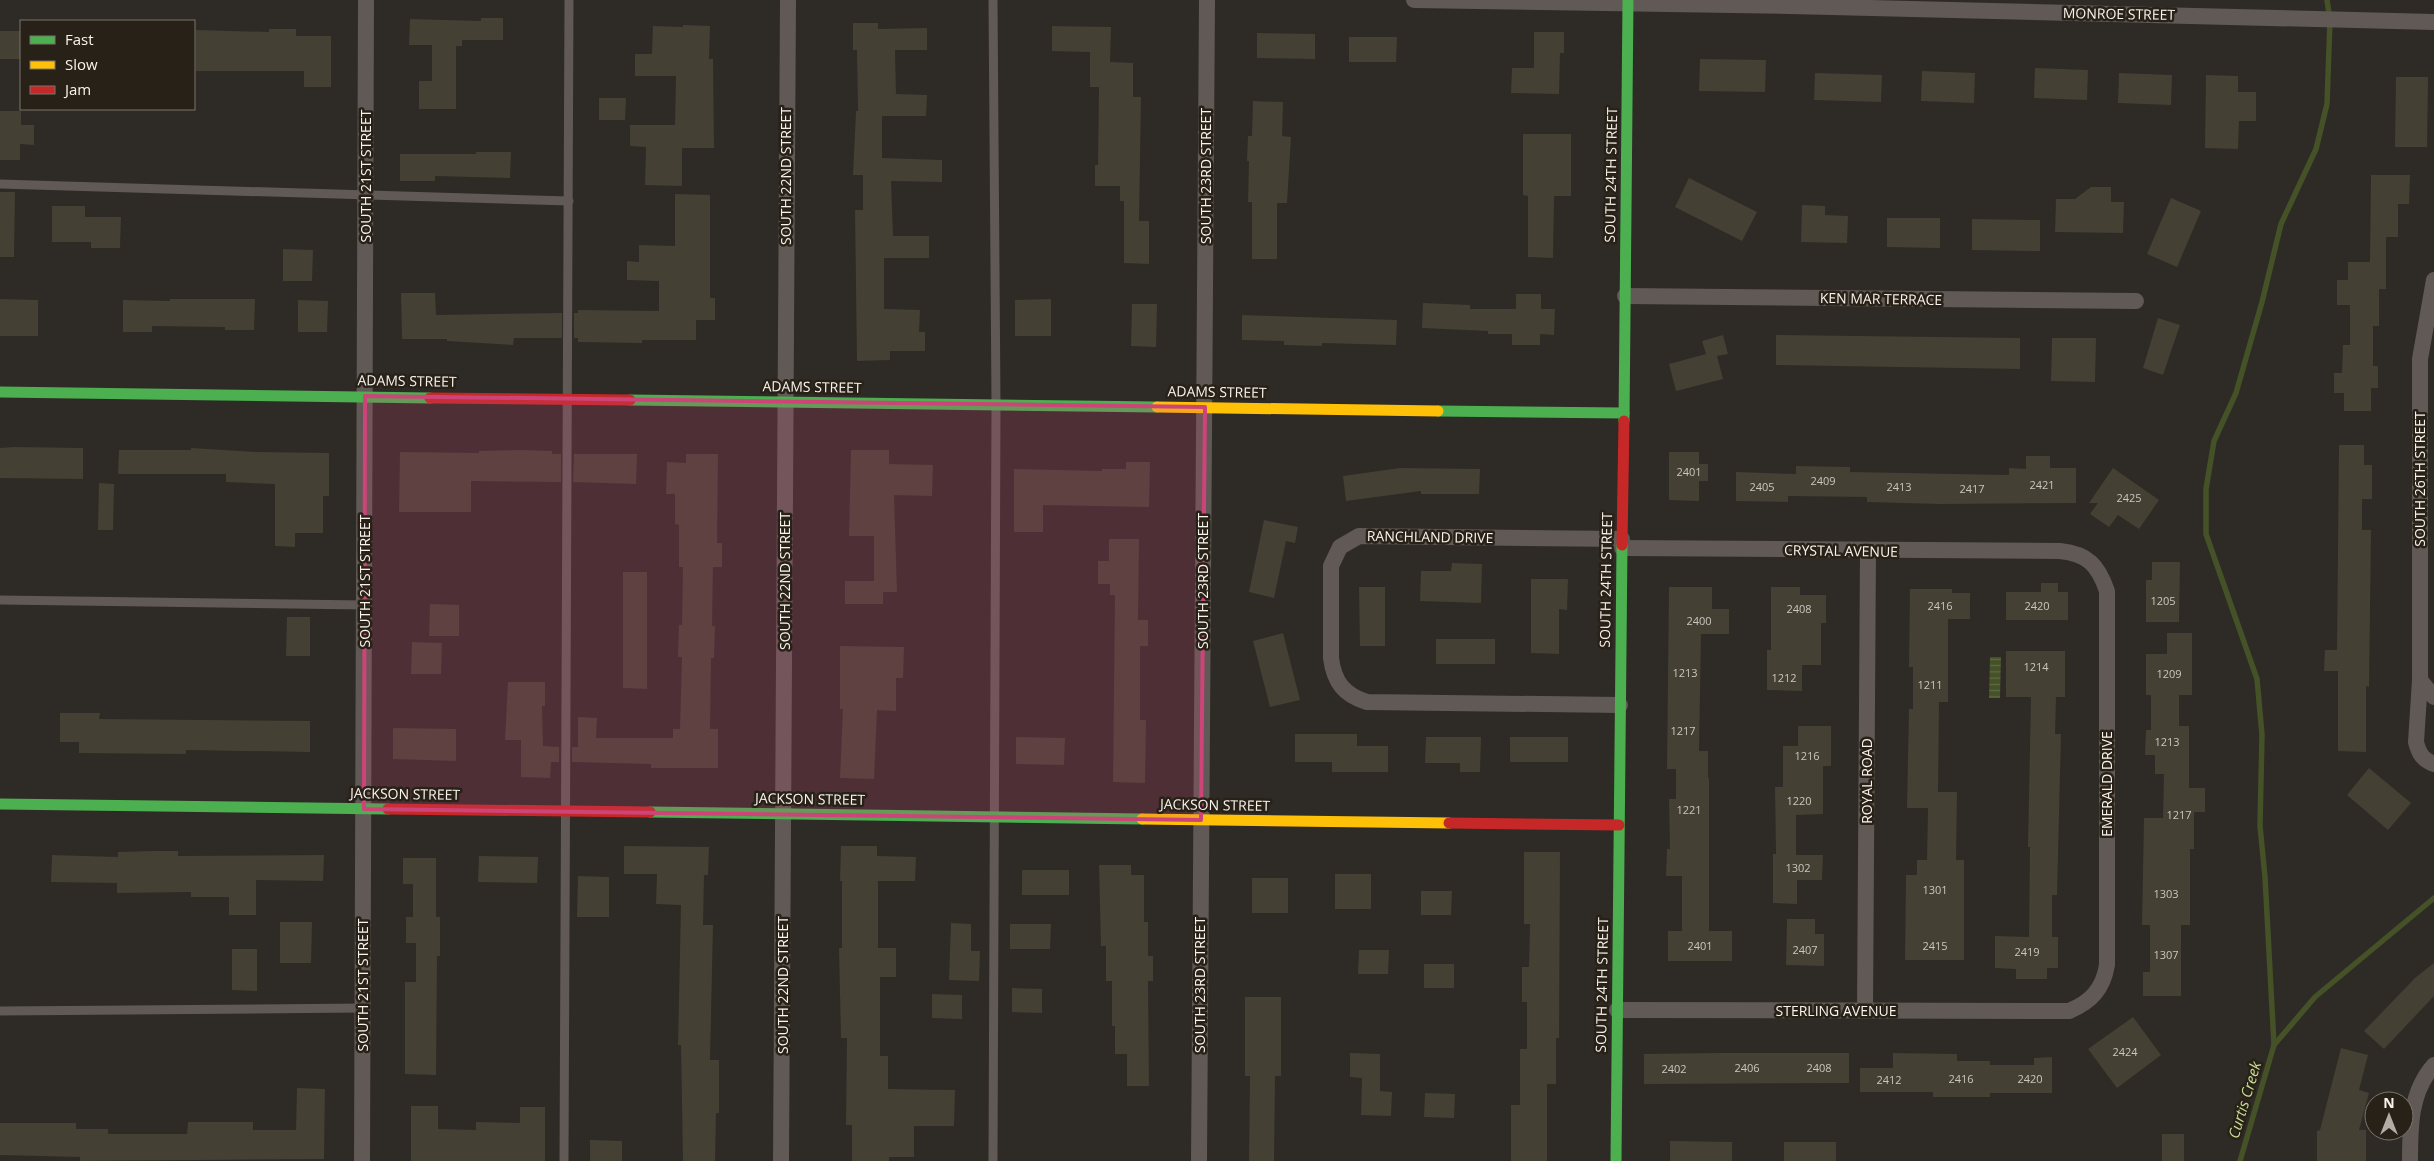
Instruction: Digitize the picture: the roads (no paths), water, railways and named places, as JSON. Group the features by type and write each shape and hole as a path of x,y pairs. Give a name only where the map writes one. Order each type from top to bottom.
{"street":[{"name":"SOUTH 21ST STREET","path":"362,1161 366,0"},
{"name":"SOUTH 22ND STREET","path":"781,1161 788,0"},
{"name":"SOUTH 23RD STREET","path":"1199,1161 1207,0"},
{"name":"MONROE STREET","path":"1414,0 2034,6 2434,22"},
{"name":"SOUTH 24TH STREET","path":"1616,1161 1628,2"},
{"name":"SOUTH 26TH STREET","path":"2434,280 2432,306 2420,360 2420,680 2416,742 2418,752 2424,760 2434,764"},
{"name":"KEN MAR TERRACE","path":"1625,296 2136,301"},
{"name":"ADAMS STREET","path":"0,392 1624,413"},
{"name":"RANCHLAND DRIVE","path":"1620,705 1367,702 1355,698 1337,682 1332,672 1330,658 1331,566 1340,546 1359,536 1622,544"},
{"name":"CRYSTAL AVENUE","path":"1622,544 1868,551 2060,551"},
{"name":"ROYAL ROAD","path":"1865,1011 1868,551"},
{"name":"EMERALD DRIVE","path":"2054,1012 2069,1011 2092,999 2105,978 2107,964 2107,591 2101,574 2094,565 2084,557 2060,551"},
{"path":"2420,680 2434,698"},
{"name":"JACKSON STREET","path":"0,804 1619,825"},
{"name":"STERLING AVENUE","path":"1617,1010 2054,1012"},
{"path":"2410,1161 2410,1124 2414,1104 2420,1086 2434,1065"}],"lane":[{"path":"564,1161 564,811 570,398 570,0"},
{"path":"993,1161 996,404 994,0"},
{"path":"0,184 366,193 570,201"},
{"path":"0,600 365,605"},
{"path":"0,1011 363,1008"}],"waterway":[{"name":"Curtis Creek","path":"2240,1161 2274,1045 2265,877 2260,826 2262,735 2257,679 2206,534 2206,489 2214,441 2236,393 2262,302 2281,224 2316,149 2327,104 2330,20 2327,0"},
{"path":"2274,1045 2315,997 2434,898"}]}
